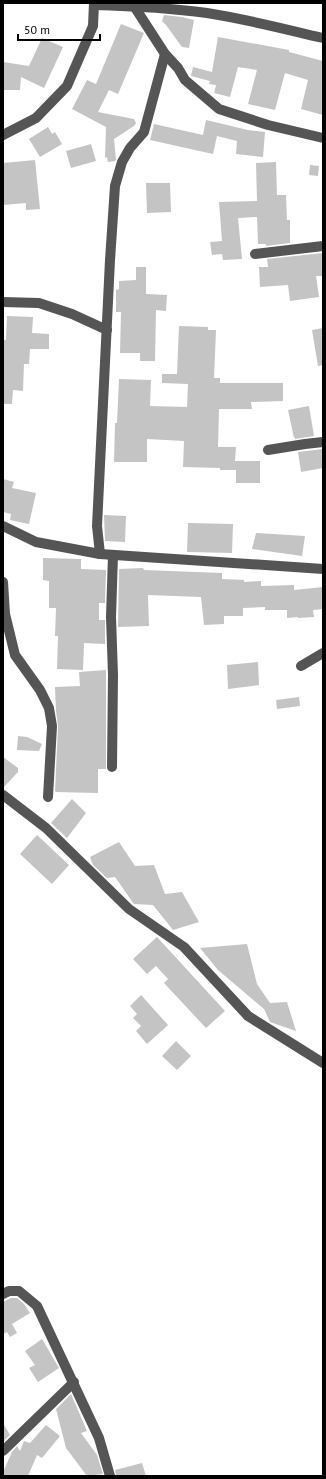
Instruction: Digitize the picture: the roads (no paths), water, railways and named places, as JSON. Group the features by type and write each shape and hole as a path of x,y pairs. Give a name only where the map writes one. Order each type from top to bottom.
{"street":[{"path":"3,136 36,118 67,86 93,26 94,4 134,6 206,13 265,24 323,38"},
{"path":"134,6 165,54 178,68 185,80 219,109 268,125 323,138"},
{"path":"100,554 97,526 115,186 122,162 130,148 144,132 165,54"},
{"path":"255,254 323,246"},
{"path":"3,302 39,303 72,314 107,330"},
{"path":"268,450 323,442"},
{"path":"3,526 36,542 100,554 323,569"},
{"path":"112,767 113,675 111,617 113,555"},
{"path":"3,582 5,614 15,655 40,690 49,708 52,726 48,797"},
{"path":"301,666 323,653"},
{"path":"3,795 46,828 129,909 184,947 248,1016 323,1063"},
{"path":"3,1294 9,1291 19,1291 37,1306 99,1438 110,1476"},
{"path":"3,1451 74,1382"}]}
